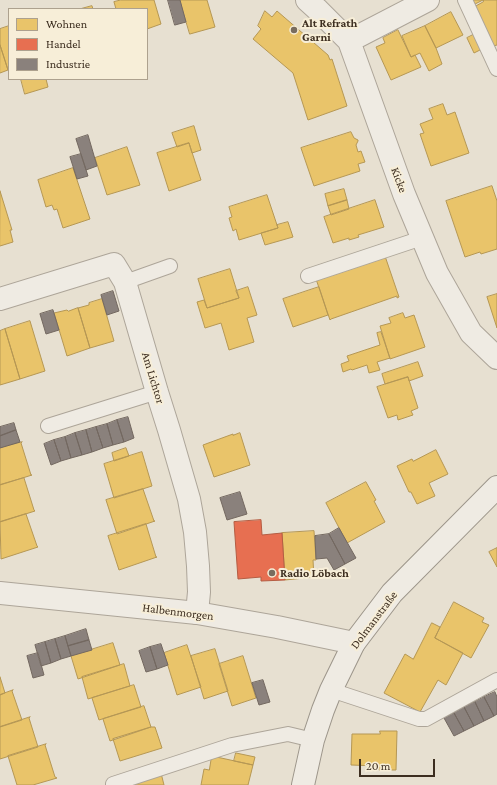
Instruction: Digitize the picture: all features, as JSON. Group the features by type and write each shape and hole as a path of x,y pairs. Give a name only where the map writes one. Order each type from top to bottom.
{"street":[{"name":"Kicke","path":"307,0 349,42 404,194 437,273 471,333 497,358"},
{"path":"349,42 428,0"},
{"name":"Am Lichtor","path":"0,299 114,264 125,282 187,491 194,525 198,566 199,592 197,613"},
{"name":"Dolmanstraße","path":"303,785 313,740 331,690 354,643 392,593 497,487"},
{"name":"Halbenmorgen","path":"0,593 197,613 277,627 354,643"}],"lane":[{"path":"465,0 497,69"},
{"path":"308,276 422,238"},
{"path":"125,282 170,266"},
{"path":"48,426 157,392"},
{"path":"331,690 419,719 426,719 497,680"},
{"path":"113,784 232,745 288,734 313,740"}],"building: Wohnen":[{"path":"121,0 154,0 161,24 148,29 148,8 116,8 114,2"},
{"path":"180,0 207,0 215,27 190,34"},
{"path":"470,0 483,0 473,5"},
{"path":"484,0 497,0 497,45 493,46 474,7"},
{"path":"265,11 272,17 277,11 328,55 330,60 332,59 347,106 308,120 293,73 253,39 261,29 258,26"},
{"path":"451,12 463,35 436,48 425,26"},
{"path":"8,26 8,70 0,45 0,29"},
{"path":"425,26 442,64 429,71 420,53 411,57 402,36"},
{"path":"398,30 411,57 415,55 421,67 391,80 376,47 385,43 383,38"},
{"path":"475,34 482,49 474,53 467,38"},
{"path":"0,45 8,70 0,73"},
{"path":"21,80 46,80 48,87 25,94"},
{"path":"443,104 447,115 455,112 469,153 431,166 420,134 424,133 420,124 433,119 429,109"},
{"path":"194,126 201,150 192,153 189,143 177,147 172,133"},
{"path":"351,132 354,138 358,140 356,145 358,152 361,151 365,162 358,164 360,171 314,186 301,148"},
{"path":"189,143 201,180 169,191 157,153"},
{"path":"127,147 140,185 107,195 95,158"},
{"path":"73,168 90,219 63,228 57,209 54,210 52,205 46,207 38,180"},
{"path":"492,186 497,201 497,249 481,254 480,252 465,257 446,201"},
{"path":"344,189 347,200 328,206 325,194"},
{"path":"0,191 12,230 10,230 13,242 0,246"},
{"path":"267,195 278,228 239,240 236,229 233,231 229,218 232,217 229,207"},
{"path":"347,200 349,209 331,215 328,206"},
{"path":"375,200 384,227 358,235 359,237 349,240 349,238 333,243 324,217"},
{"path":"288,222 293,237 265,245 261,233 278,228 277,225"},
{"path":"385,256 399,297 397,298 397,296 330,320 316,279"},
{"path":"230,269 239,298 207,308 198,279"},
{"path":"248,287 257,315 247,318 254,342 229,350 221,323 205,328 197,302 204,300 207,308 239,298 236,291"},
{"path":"319,287 328,315 293,327 283,299"},
{"path":"497,294 497,328 487,297"},
{"path":"102,299 114,341 90,348 78,308"},
{"path":"78,308 90,348 67,356 54,313"},
{"path":"403,313 405,318 414,315 425,347 390,359 380,326 391,323 389,318"},
{"path":"30,321 45,371 20,379 5,329"},
{"path":"5,329 20,379 0,385 0,331"},
{"path":"381,332 390,358 377,362 380,370 369,373 367,365 343,372 341,364 349,361 347,356 380,345 377,333"},
{"path":"418,362 423,376 409,381 408,377 385,384 382,374"},
{"path":"408,377 418,408 411,411 413,415 398,420 397,415 388,418 377,387"},
{"path":"240,433 250,465 214,477 203,445 233,434"},
{"path":"22,442 21,443 32,475 0,485 0,448"},
{"path":"126,448 129,456 114,461 112,453"},
{"path":"436,450 448,474 429,483 435,496 417,504 411,492 409,492 397,466 412,459 413,461"},
{"path":"142,452 152,486 114,498 104,464"},
{"path":"24,478 35,511 0,522 0,485"},
{"path":"366,482 376,500 374,501 385,522 347,543 326,503"},
{"path":"143,489 155,521 117,534 106,500"},
{"path":"26,514 38,547 1,559 0,522"},
{"path":"146,524 157,557 119,570 108,536"},
{"path":"314,531 316,560 313,560 314,577 285,580 282,533"},
{"path":"497,548 497,567 489,552"},
{"path":"454,602 484,618 482,622 489,625 471,658 435,638"},
{"path":"432,623 440,627 435,638 463,653 446,685 438,680 420,712 384,693 405,654 413,659"},
{"path":"113,643 120,665 78,679 71,656"},
{"path":"187,645 201,687 177,695 164,653"},
{"path":"215,649 228,691 204,699 191,656"},
{"path":"243,656 256,698 232,706 219,664"},
{"path":"124,664 130,686 88,699 82,677"},
{"path":"0,677 5,693 0,695"},
{"path":"134,685 141,707 99,720 92,698"},
{"path":"13,690 12,691 22,720 0,727 0,695"},
{"path":"144,706 151,727 110,741 103,719"},
{"path":"30,717 29,718 38,747 0,759 0,727"},
{"path":"155,727 162,748 120,761 113,739"},
{"path":"380,731 397,731 396,770 379,770 379,766 351,765 352,734 380,734"},
{"path":"46,744 45,745 55,777 57,778 33,785 17,785 8,756"},
{"path":"236,753 255,757 253,765 234,761"},
{"path":"212,756 253,765 248,785 201,785 204,769 209,770"},
{"path":"161,773 164,785 124,785"}],"building: Handel":[{"path":"261,520 262,535 282,533 285,580 261,581 261,577 238,579 234,522"}],"building: Industrie":[{"path":"168,0 180,0 186,22 175,25"},
{"path":"88,135 97,166 86,170 76,139"},
{"path":"81,154 88,176 77,179 70,157"},
{"path":"113,291 119,311 107,315 101,295"},
{"path":"53,310 59,330 46,334 40,314"},
{"path":"128,417 134,438 124,442 117,420"},
{"path":"117,420 124,442 113,445 107,424"},
{"path":"14,423 16,430 0,436 0,427"},
{"path":"107,424 113,445 103,448 96,427"},
{"path":"96,427 103,448 92,452 86,430"},
{"path":"16,430 20,442 0,448 0,436"},
{"path":"86,430 92,452 82,455 75,433"},
{"path":"75,433 82,455 71,458 65,437"},
{"path":"65,437 71,458 61,461 54,440"},
{"path":"54,440 61,461 51,465 44,444"},
{"path":"240,492 247,514 227,520 220,498"},
{"path":"339,528 356,558 345,564 329,534"},
{"path":"329,534 345,564 334,570 327,558 316,559 315,536"},
{"path":"86,629 89,640 68,646 65,636"},
{"path":"65,636 71,656 61,659 55,639"},
{"path":"55,639 61,659 51,663 45,642"},
{"path":"89,640 92,650 71,656 68,646"},
{"path":"45,642 51,663 41,666 35,645"},
{"path":"161,644 168,665 157,669 150,647"},
{"path":"150,647 157,669 146,672 139,651"},
{"path":"38,653 44,675 33,678 27,656"},
{"path":"263,680 270,702 259,705 252,683"},
{"path":"495,692 497,697 497,714 494,716 484,697"},
{"path":"484,697 494,716 484,721 475,702"},
{"path":"475,702 484,721 474,726 464,707"},
{"path":"464,707 474,726 464,731 454,713"},
{"path":"454,713 464,731 454,736 444,718"}],"place":[{"name":"Alt Refrath Garni","path":"294,30"},
{"name":"Radio Löbach","path":"272,573"}]}
